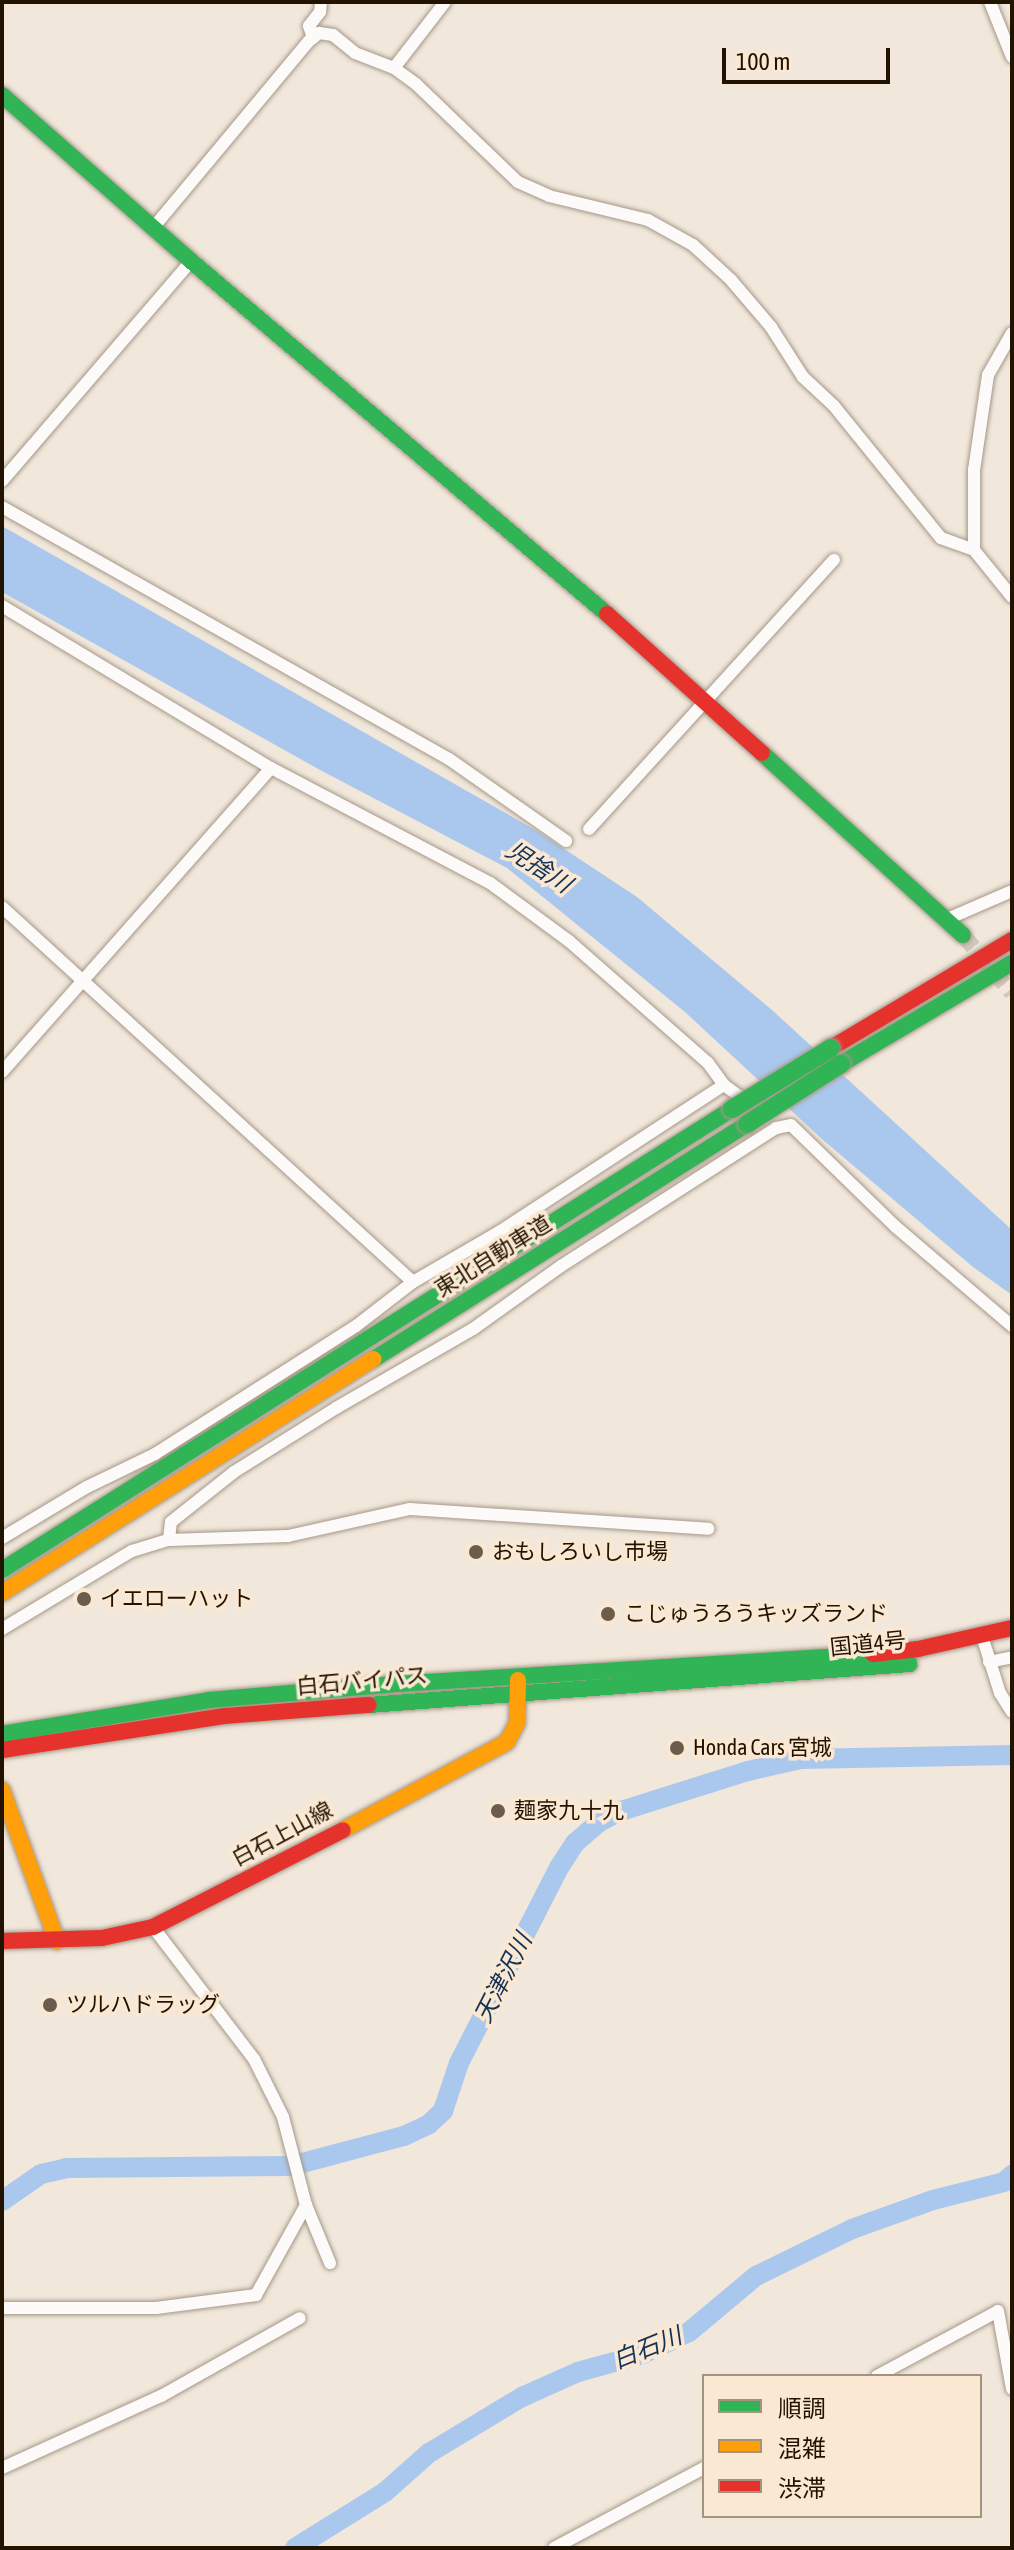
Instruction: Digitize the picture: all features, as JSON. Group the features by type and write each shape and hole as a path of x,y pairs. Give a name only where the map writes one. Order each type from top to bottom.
{"main road":[{"path":"2,95 191,261 601,608 963,935"},
{"name":"東北自動車道","path":"2,1593 747,1124 836,1056 1012,940"},
{"name":"東北自動車道","path":"2,1570 732,1109 1012,963"},
{"name":"国道4号","path":"985,1649 1012,1628"},
{"name":"国道4号","path":"726,1672 879,1668 1012,1643"},
{"name":"白石バイパス","path":"2,1734 209,1700 726,1672"},
{"name":"白石バイパス","path":"2,1750 225,1716 518,1685"},
{"name":"白石上山線","path":"2,1941 102,1938 153,1927 495,1751 513,1734 517,1723 518,1685"},
{"path":"2,1790 57,1941"}],"street":[{"path":"313,38 309,26 320,12 321,2"},
{"path":"394,68 445,2"},
{"path":"990,2 1012,57"},
{"path":"153,228 313,38 319,33 329,33 363,58 394,68 416,84 518,182 549,196 648,220 693,245 725,272 771,327 803,377 834,406 941,538 974,550 1012,597"},
{"path":"2,481 191,261"},
{"path":"974,550 974,470 988,375 1012,333"},
{"path":"2,507 449,759 566,841"},
{"path":"589,829 834,560"},
{"path":"2,606 271,768 490,883 537,914 708,1063 724,1085 776,1128"},
{"path":"2,1072 271,768"},
{"path":"945,920 1012,891"},
{"path":"2,907 413,1282"},
{"path":"2,1538 87,1487 155,1454 356,1326 413,1282 499,1232 724,1085"},
{"path":"169,1540 171,1522 234,1472 336,1408 473,1329 561,1266 776,1128 791,1125 896,1227 1012,1326"},
{"path":"2,1629 132,1551 169,1540 288,1536 410,1509 708,1529"},
{"path":"985,1649 1012,1657"},
{"path":"985,1649 1000,1693 1012,1712"},
{"path":"153,1927 254,2059 283,2117 306,2205 330,2263"},
{"path":"2,2308 156,2308 256,2295 306,2205"},
{"path":"881,2374 998,2311 1012,2389"},
{"path":"2,2468 161,2396 300,2318"},
{"path":"554,2548 702,2469"}],"water":[{"name":"児捨川","path":"2,526 537,831 637,897 772,1010 1012,1230 1012,1295 973,1267 823,1140 685,1012 507,868 320,770 2,592"}],"waterway":[{"name":"天津沢川","path":"2,2201 41,2174 66,2168 291,2166 404,2136 428,2125 443,2111 459,2063 560,1866 575,1843 599,1822 621,1811 748,1771 801,1759 1012,1755"},
{"name":"白石川","path":"295,2548 385,2492 429,2453 522,2397 578,2372 643,2354 689,2332 756,2276 852,2229 933,2200 1004,2182 1012,2175"}],"tunnel":[{"path":"963,935 1012,993"}],"traffic: fast":[{"path":"2,95 191,261 607,614"},
{"path":"762,753 963,935"},
{"path":"841,1064 1012,963"},
{"path":"732,1109 831,1048"},
{"path":"747,1124 841,1064"},
{"path":"2,1570 732,1109"},
{"path":"374,1359 747,1124"},
{"path":"2,1734 209,1700 396,1684 873,1654"},
{"path":"369,1705 909,1664"}],"traffic: slow":[{"path":"2,1593 374,1359"},
{"path":"343,1830 507,1742 517,1723 518,1680"},
{"path":"2,1790 57,1941"}],"traffic: jam":[{"path":"607,614 762,753"},
{"path":"831,1048 1012,940"},
{"path":"873,1654 918,1649 1012,1628"},
{"path":"2,1750 225,1716 369,1705"},
{"path":"2,1941 102,1938 153,1927 343,1830"}],"place":[{"name":"おもしろいし市場","path":"476,1552"},
{"name":"イエローハット","path":"84,1599"},
{"name":"こじゅうろうキッズランド","path":"608,1614"},
{"name":"Honda Cars 宮城","path":"677,1748"},
{"name":"麺家九十九","path":"498,1811"},
{"name":"ツルハドラッグ","path":"50,2005"}]}
